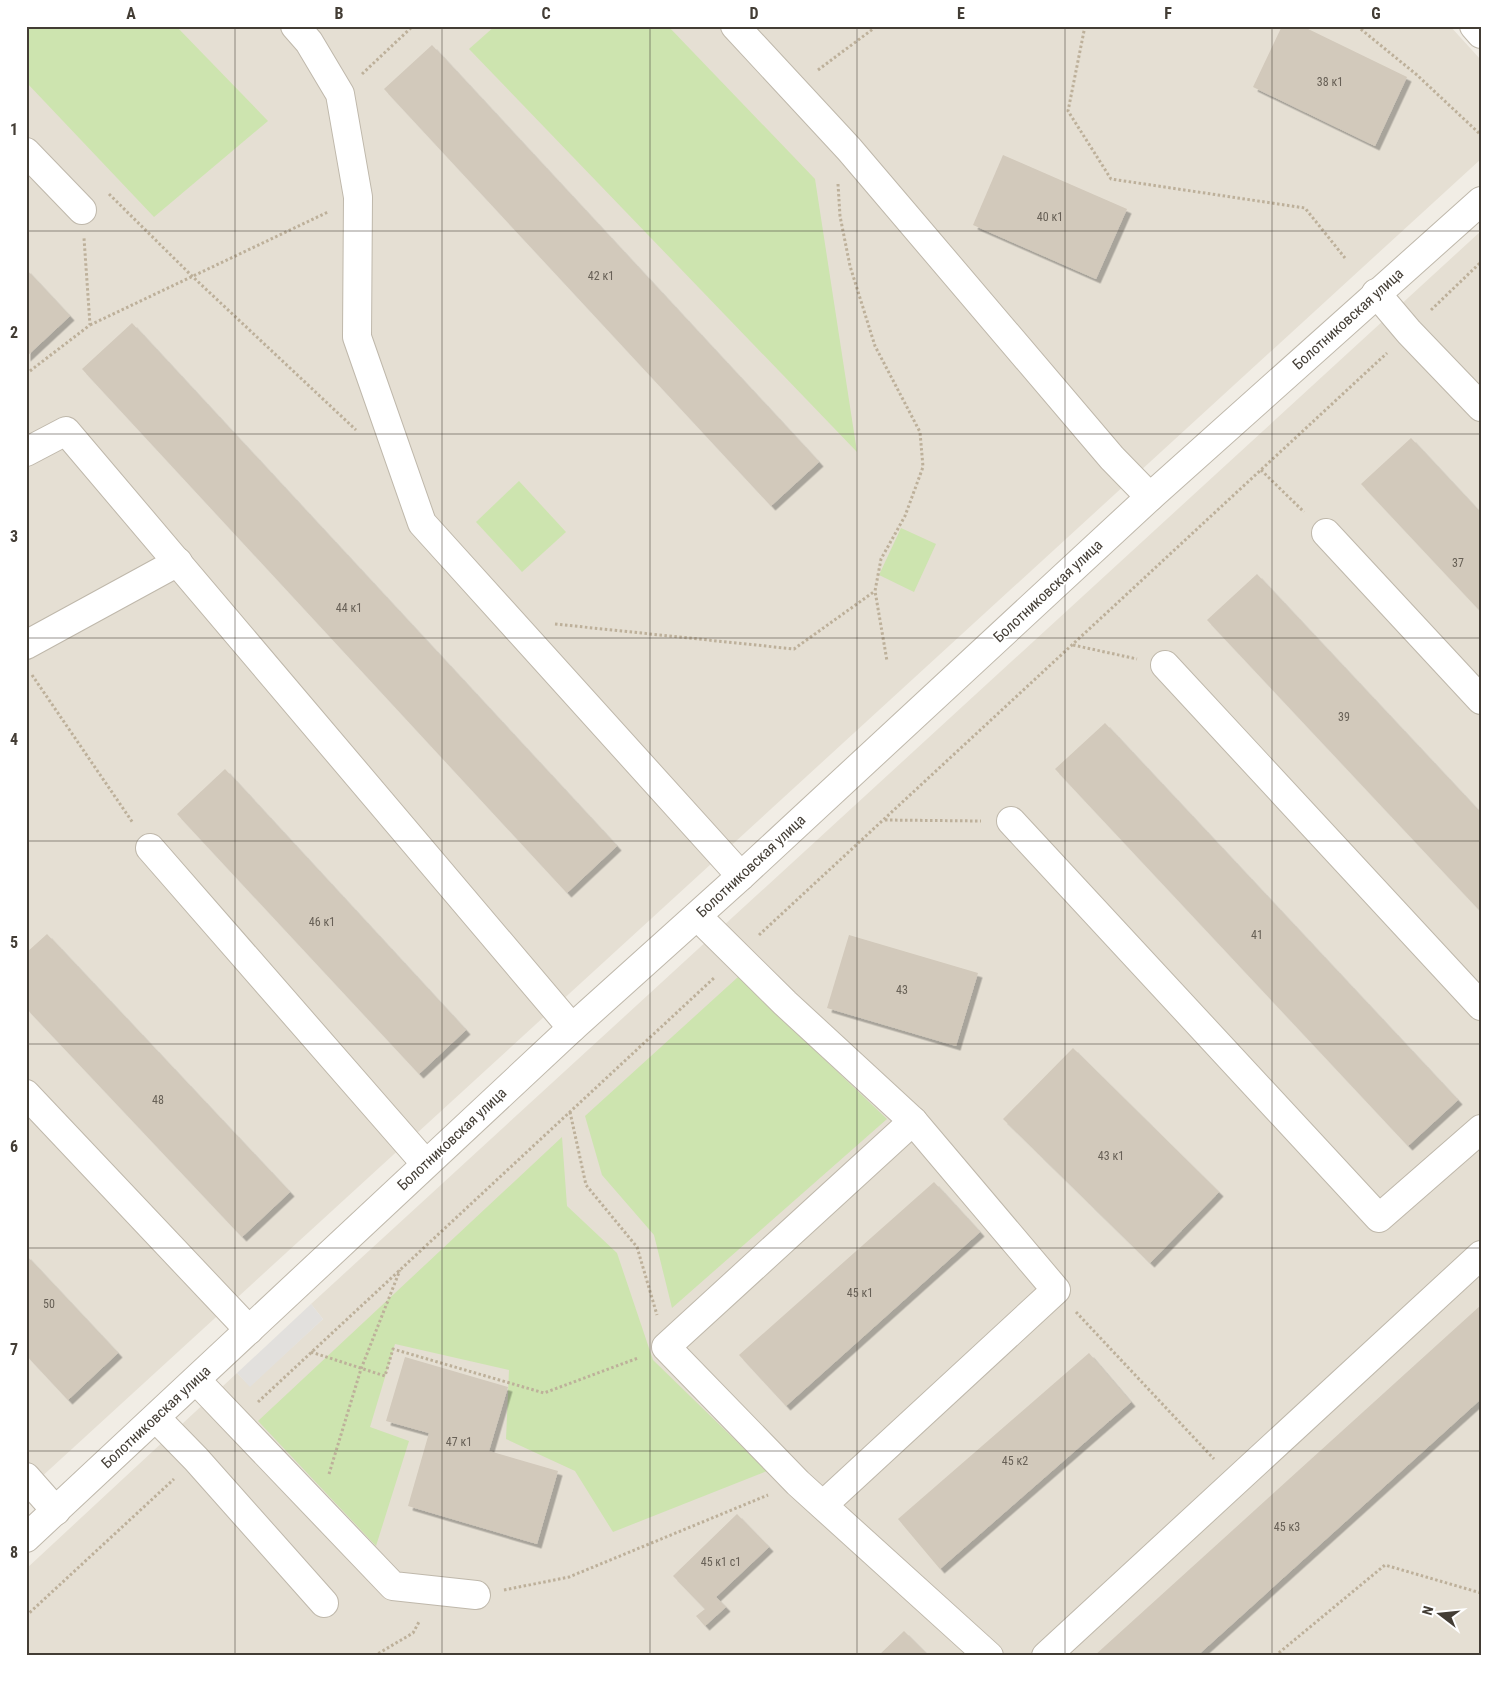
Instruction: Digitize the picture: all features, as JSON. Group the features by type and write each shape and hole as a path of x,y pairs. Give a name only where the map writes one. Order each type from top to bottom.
{"street":[{"path":"295,26 309,42 340,94 358,197 358,337 422,523 702,836 741,876"},
{"path":"735,26 849,149 1112,458 1150,497"},
{"path":"1474,26 1481,34"},
{"path":"26,152 82,210"},
{"name":"Болотниковская улица","path":"26,1538 572,1028 741,876 1150,497 1481,201"},
{"path":"1376,293 1409,332 1481,407"},
{"path":"29,446 66,431 572,1028"},
{"path":"1326,533 1481,700"},
{"path":"26,645 178,562"},
{"path":"1165,665 1481,1006"},
{"path":"1012,821 1378,1218 1481,1129"},
{"path":"150,848 426,1163"},
{"path":"697,916 778,997 913,1121 1056,1290 823,1505"},
{"path":"26,1094 249,1330"},
{"path":"913,1121 666,1347 798,1483 989,1656"},
{"path":"1046,1656 1481,1255"},
{"path":"196,1380 393,1586 476,1595"},
{"path":"156,1418 196,1458 324,1603"},
{"path":"26,1477 56,1511"}],"path":[{"path":"340,94 413,26"},
{"path":"794,88 877,26"},
{"path":"1085,26 1068,111 1111,179 1306,208 1346,258"},
{"path":"1357,26 1417,75 1481,135"},
{"path":"849,149 838,182 840,216 850,266 875,346 920,432 923,467 905,516 881,559 875,591 887,661"},
{"path":"90,325 82,210 103,187 193,277 358,432"},
{"path":"26,374 90,325 358,197"},
{"path":"1260,470 1326,533"},
{"path":"510,620 794,648 875,591"},
{"path":"1072,645 1165,665"},
{"path":"32,674 150,848"},
{"path":"884,820 1012,821"},
{"path":"311,1352 385,1376 393,1349 544,1392 666,1347 637,1247 586,1185 570,1112"},
{"path":"319,1508 362,1369 400,1269"},
{"path":"1056,1290 1234,1482"},
{"path":"476,1595 569,1577 798,1483"},
{"path":"1275,1656 1385,1565 1481,1593"},
{"path":"374,1656 413,1633 436,1591"}],"shaded area":[{"path":"26,26 1450,26 1481,60 1481,159 26,1491"},
{"path":"1481,231 1481,1656 26,1656 26,1569 237,1373 250,1386 323,1319 311,1304"},
{"path":"311,1304 323,1319 250,1387 237,1373"}],"green space":[{"path":"26,26 176,26 268,121 154,217 26,82"},
{"path":"495,26 668,26 815,179 857,452 469,49"},
{"path":"519,481 566,532 522,572 476,522"},
{"path":"901,528 936,544 914,592 879,575"},
{"path":"738,977 887,1119 672,1308 654,1235 602,1175 585,1116"},
{"path":"562,1137 567,1206 617,1253 653,1360 767,1471 613,1532 575,1471 506,1439 509,1370 395,1344 370,1427 409,1441 376,1546 258,1421"}],"building":[{"path":"1282,26 1302,26 1407,77 1375,146 1253,87"},
{"path":"432,45 819,462 771,506 384,89"},
{"path":"1003,155 1127,209 1096,279 973,225"},
{"path":"26,269 70,316 26,357"},
{"path":"132,323 617,846 567,893 82,369"},
{"path":"1411,438 1481,513 1481,612 1361,484"},
{"path":"1257,574 1481,813 1481,912 1207,620"},
{"path":"1105,723 1458,1100 1408,1146 1055,769"},
{"path":"225,769 466,1030 419,1074 177,814"},
{"path":"47,934 290,1192 242,1237 26,1008 26,953"},
{"path":"849,935 978,973 956,1046 827,1008"},
{"path":"1073,1048 1219,1192 1150,1263 1003,1119"},
{"path":"934,1182 980,1232 786,1406 739,1355"},
{"path":"26,1255 118,1353 68,1400 26,1355"},
{"path":"1481,1305 1481,1399 1197,1656 1094,1656"},
{"path":"1089,1353 1131,1402 940,1569 898,1519"},
{"path":"405,1357 508,1387 489,1451 558,1471 537,1544 408,1506 429,1433 386,1421"},
{"path":"737,1514 769,1547 716,1597 726,1607 705,1626 696,1616 705,1609 673,1576"},
{"path":"904,1631 927,1654 925,1656 878,1656"}]}
